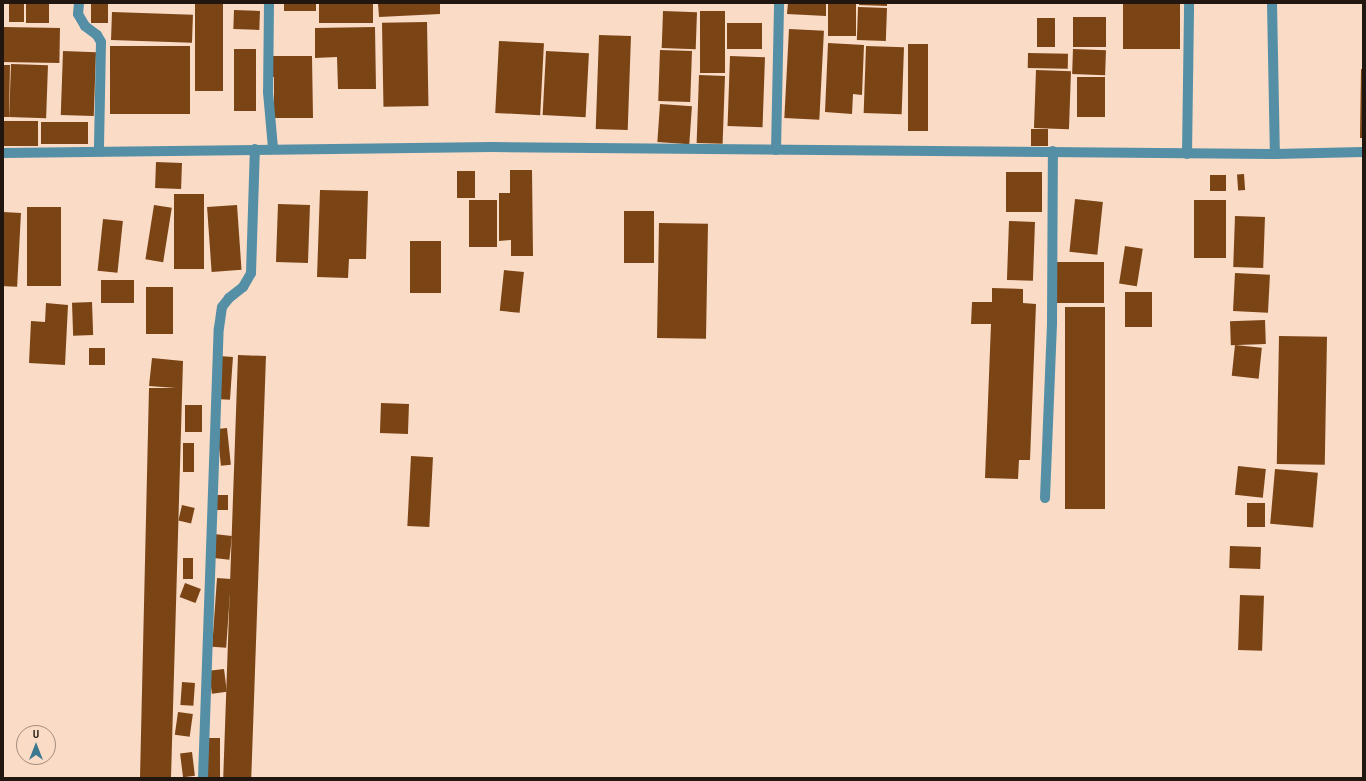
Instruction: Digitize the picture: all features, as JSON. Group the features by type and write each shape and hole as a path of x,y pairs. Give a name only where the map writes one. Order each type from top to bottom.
{"street":[{"path":"79,3 78,14 84,26 97,35 101,42 99,150"},
{"path":"269,3 268,92 272,148"},
{"path":"776,150 779,3"},
{"path":"1186,154 1189,3"},
{"path":"1272,3 1275,154"},
{"path":"3,153 99,150 492,146 1186,154 1363,152"},
{"path":"203,778 219,328 222,307 229,298 243,288 251,273 255,149"},
{"path":"1045,498 1052,323 1054,152"}],"building":[{"path":"9,3 24,3 24,22 9,22"},
{"path":"26,3 49,3 49,23 26,23"},
{"path":"91,3 108,3 108,23 91,23"},
{"path":"195,3 223,3 223,91 195,91"},
{"path":"284,3 316,3 316,11 284,11"},
{"path":"319,3 373,3 373,23 319,23"},
{"path":"378,3 440,3 440,14 379,17"},
{"path":"788,3 826,3 826,16 787,14"},
{"path":"828,3 856,3 856,36 828,36"},
{"path":"859,3 887,3 887,6 859,5"},
{"path":"1123,3 1180,3 1180,49 1123,49"},
{"path":"858,7 887,8 886,41 857,40"},
{"path":"234,10 260,11 259,30 233,29"},
{"path":"663,11 697,12 696,49 662,48"},
{"path":"700,11 725,11 725,73 700,73"},
{"path":"112,12 193,15 192,43 111,40"},
{"path":"1073,17 1106,17 1106,47 1073,47"},
{"path":"1037,18 1055,18 1055,47 1037,47"},
{"path":"427,22 428,106 383,107 382,23"},
{"path":"727,23 762,23 762,49 727,49"},
{"path":"3,27 60,28 59,63 3,62"},
{"path":"375,27 376,89 338,89 337,57 315,58 315,28"},
{"path":"789,29 824,31 819,120 784,118"},
{"path":"599,35 631,36 628,130 596,129"},
{"path":"499,41 544,43 540,115 495,113"},
{"path":"828,43 864,45 862,95 853,94 852,114 825,112"},
{"path":"908,44 928,44 928,131 908,131"},
{"path":"110,46 190,46 190,114 110,114"},
{"path":"866,46 904,47 902,114 864,113"},
{"path":"234,49 256,49 256,111 234,111"},
{"path":"1073,49 1106,50 1105,75 1072,74"},
{"path":"660,50 692,51 690,102 658,101"},
{"path":"63,51 96,52 94,116 61,115"},
{"path":"546,51 589,53 586,117 543,115"},
{"path":"1028,53 1068,54 1068,69 1028,68"},
{"path":"268,56 312,56 313,118 274,118 274,77 269,77"},
{"path":"730,56 765,57 763,127 728,126"},
{"path":"11,64 48,65 46,118 9,117"},
{"path":"3,65 10,65 9,117 3,117"},
{"path":"1361,69 1363,69 1363,138 1360,138"},
{"path":"1036,70 1071,71 1069,129 1034,128"},
{"path":"699,75 725,76 723,144 697,143"},
{"path":"1077,77 1105,77 1105,117 1077,117"},
{"path":"660,104 692,106 689,144 657,142"},
{"path":"3,121 38,121 38,146 3,146"},
{"path":"41,122 88,122 88,144 41,144"},
{"path":"1031,129 1048,129 1048,146 1031,146"},
{"path":"156,162 182,163 181,189 155,188"},
{"path":"510,170 532,170 533,256 511,256 511,240 499,241 499,193 510,193"},
{"path":"457,171 475,171 475,198 457,198"},
{"path":"1006,172 1042,172 1042,212 1006,212"},
{"path":"1237,174 1244,174 1245,190 1238,190"},
{"path":"1210,175 1226,175 1226,191 1210,191"},
{"path":"320,190 368,191 366,259 349,259 348,278 317,277"},
{"path":"174,194 204,194 204,269 174,269"},
{"path":"1075,199 1103,202 1097,255 1069,252"},
{"path":"469,200 497,200 497,247 469,247"},
{"path":"1194,200 1226,200 1226,258 1194,258"},
{"path":"278,204 310,205 308,263 276,262"},
{"path":"154,205 172,208 163,262 145,259"},
{"path":"237,205 242,270 212,272 207,207"},
{"path":"27,207 61,207 61,286 27,286"},
{"path":"624,211 654,211 654,263 624,263"},
{"path":"3,212 21,213 17,287 3,286"},
{"path":"1235,216 1265,217 1263,268 1233,267"},
{"path":"103,219 123,221 117,273 98,271"},
{"path":"1009,221 1035,222 1033,281 1007,280"},
{"path":"659,223 708,224 706,339 657,338"},
{"path":"410,241 441,241 441,293 410,293"},
{"path":"1125,246 1143,249 1137,286 1119,284"},
{"path":"1057,262 1104,262 1104,303 1057,303"},
{"path":"504,270 524,272 520,313 500,311"},
{"path":"1235,273 1270,275 1268,313 1233,311"},
{"path":"101,280 134,280 134,303 101,303"},
{"path":"146,287 173,287 173,334 146,334"},
{"path":"992,288 1023,289 1023,303 1036,304 1030,460 1019,460 1018,479 985,478 991,324 971,324 972,302 992,302"},
{"path":"1125,292 1152,292 1152,327 1125,327"},
{"path":"92,302 93,335 73,336 72,303"},
{"path":"46,303 68,305 65,365 29,363 31,321 45,322"},
{"path":"1065,307 1105,307 1105,509 1065,509"},
{"path":"1265,320 1266,344 1231,345 1230,321"},
{"path":"1279,336 1327,337 1325,465 1277,464"},
{"path":"1235,345 1262,348 1259,379 1232,376"},
{"path":"89,348 105,348 105,365 89,365"},
{"path":"238,355 266,356 251,778 223,778"},
{"path":"219,356 233,357 230,400 216,399"},
{"path":"152,358 183,361 171,778 140,778 149,388 176,388 149,386"},
{"path":"381,403 409,404 408,434 380,433"},
{"path":"185,405 202,405 202,432 185,432"},
{"path":"227,428 231,465 221,466 217,429"},
{"path":"183,443 194,443 194,472 183,472"},
{"path":"411,456 433,457 429,527 407,526"},
{"path":"1238,466 1266,469 1263,498 1235,495"},
{"path":"1275,469 1318,473 1313,528 1270,524"},
{"path":"212,495 228,495 228,510 212,510"},
{"path":"1247,503 1265,503 1265,527 1247,527"},
{"path":"182,505 195,508 191,524 178,521"},
{"path":"214,534 232,536 229,560 211,558"},
{"path":"1230,546 1261,547 1260,569 1229,568"},
{"path":"183,558 193,558 193,579 183,579"},
{"path":"217,578 231,579 226,648 212,647"},
{"path":"185,583 201,589 195,603 180,597"},
{"path":"1240,595 1264,596 1262,651 1238,650"},
{"path":"224,669 227,692 212,694 209,671"},
{"path":"182,682 195,683 193,706 180,705"},
{"path":"178,712 193,714 190,737 175,735"},
{"path":"208,738 220,738 220,778 208,778"},
{"path":"192,752 195,776 183,777 180,753"}]}
